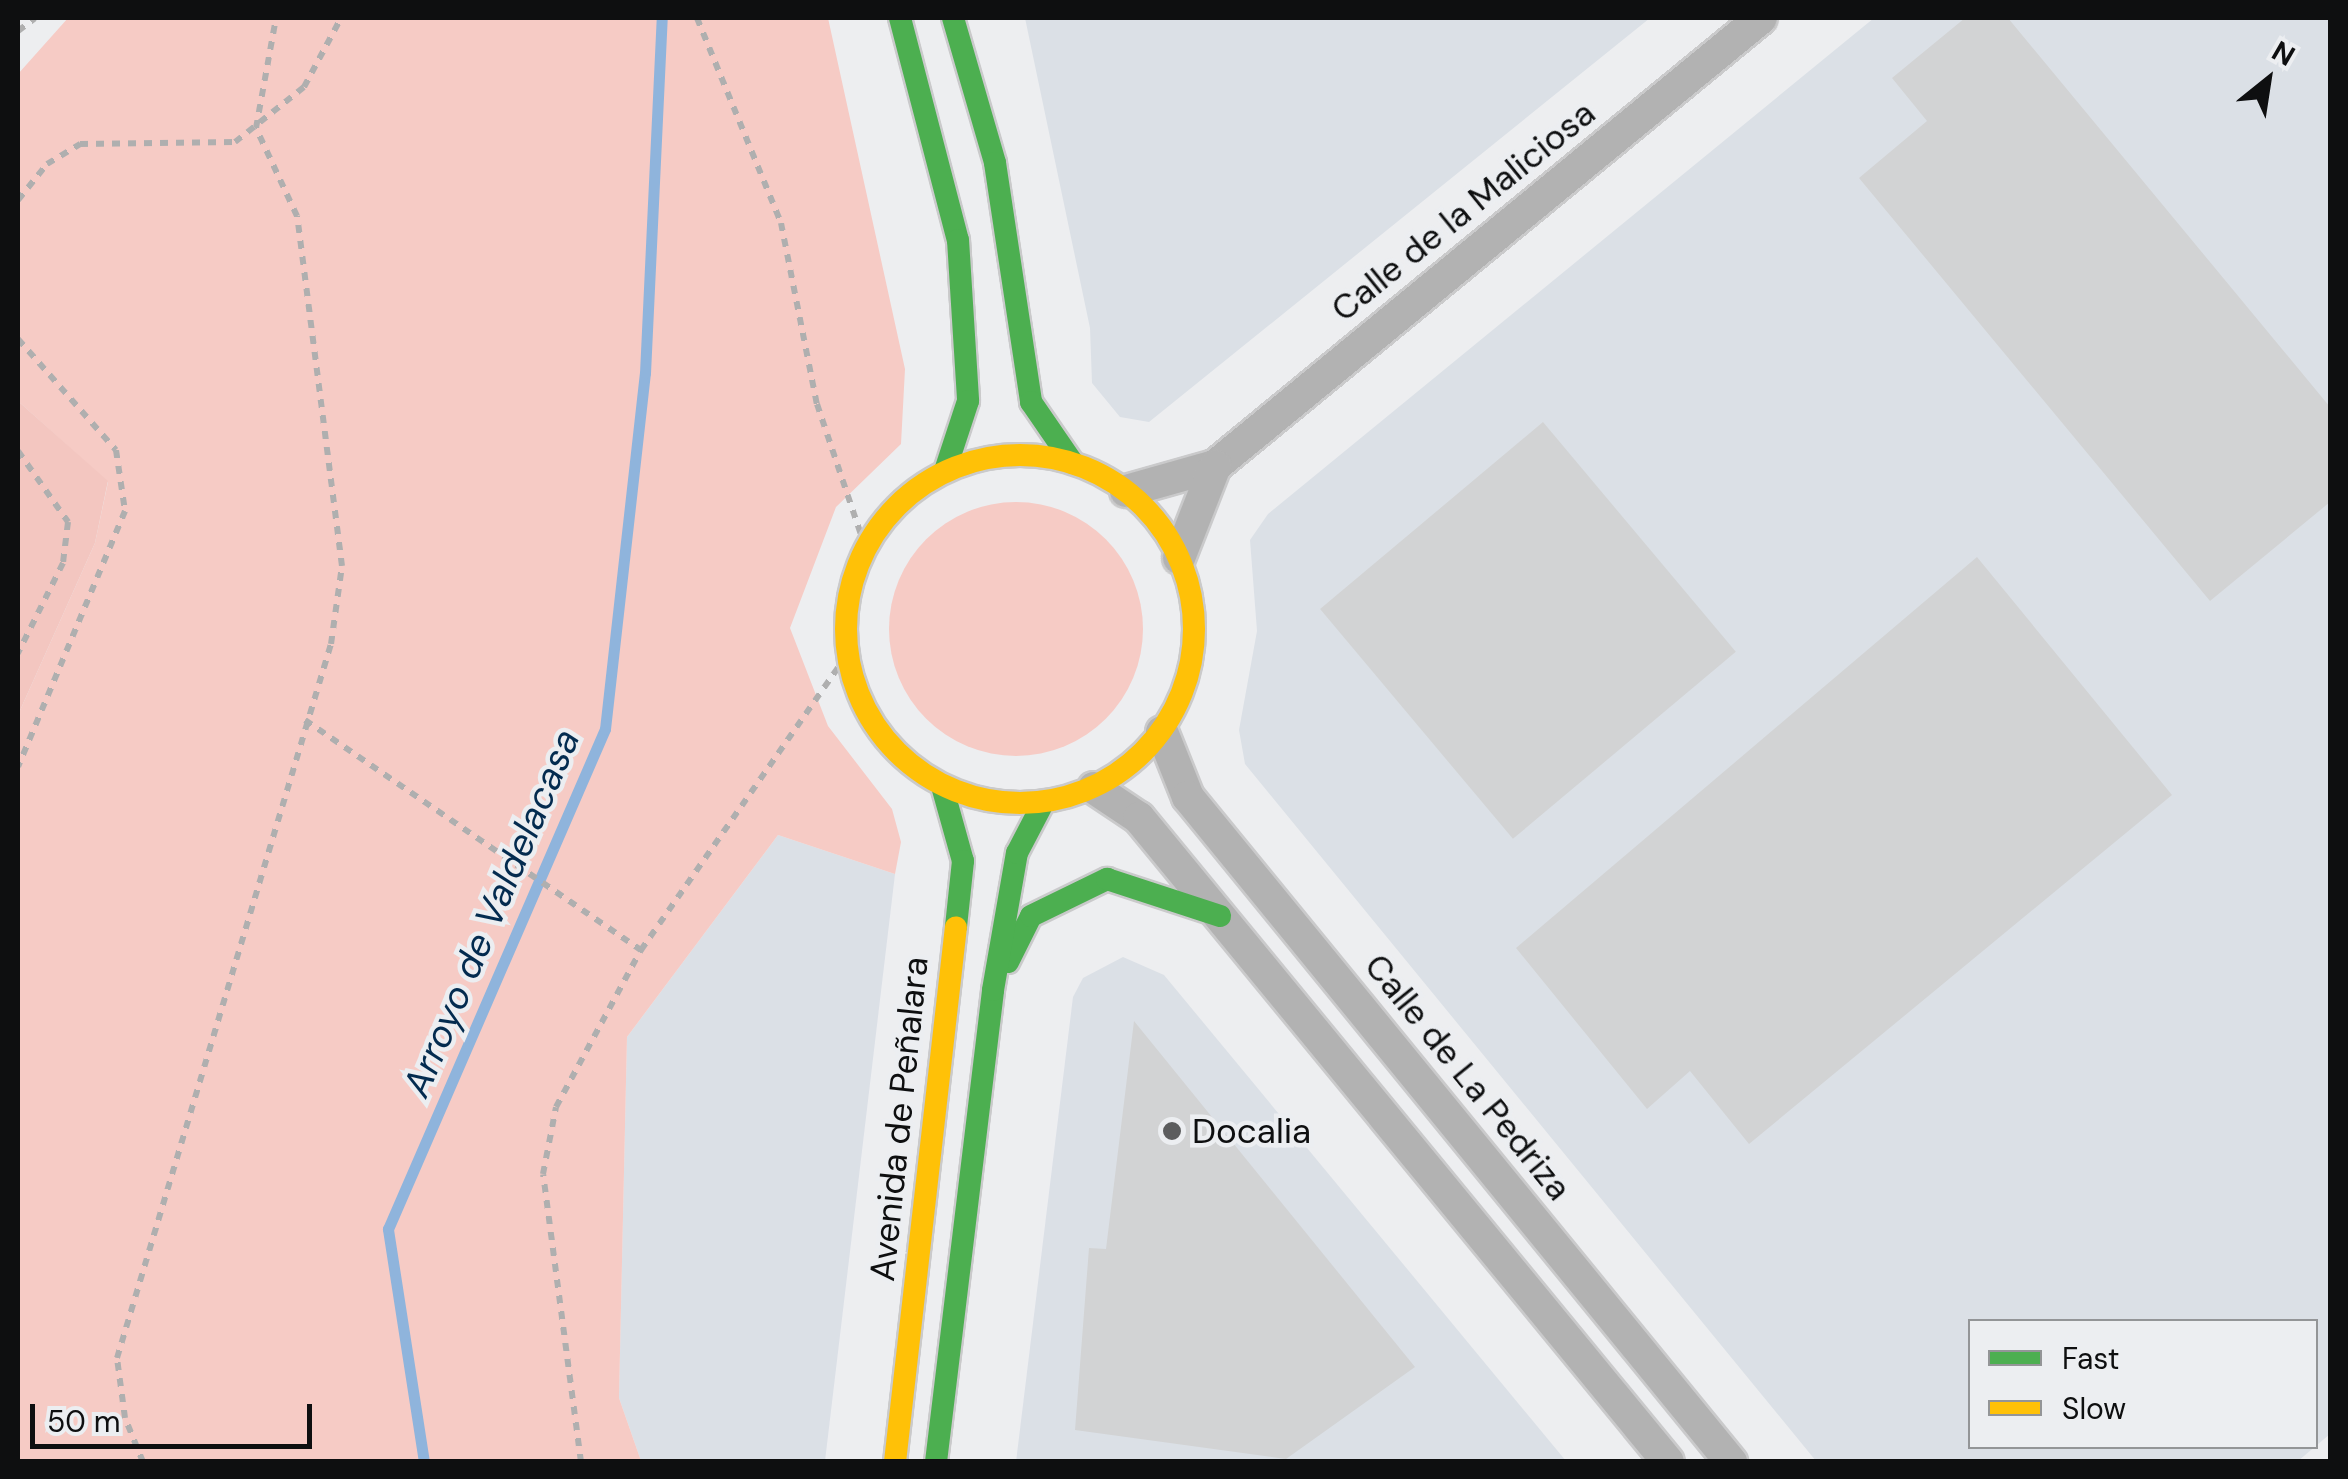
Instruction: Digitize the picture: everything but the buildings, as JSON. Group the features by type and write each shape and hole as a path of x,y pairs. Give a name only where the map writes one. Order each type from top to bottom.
{"street":[{"path":"900,18 958,240 968,402 945,471"},
{"path":"952,18 995,162 1032,402 1074,463"},
{"name":"Calle de la Maliciosa","path":"1126,491 1215,466 1761,18"},
{"path":"1030,455 1074,463 1126,491 1179,558 1194,617 1188,677 1162,732 1094,788 1043,802 991,802 942,786 897,754 864,708 847,655 847,600 865,546 899,502 945,471 1030,455"},
{"name":"Calle de la Maliciosa","path":"1179,558 1215,466"},
{"name":"Calle de La Pedriza","path":"1162,732 1188,797 1731,1462"},
{"name":"Avenida de Peñalara","path":"895,1462 963,861 942,786"},
{"path":"1094,788 1139,818 1668,1462"},
{"path":"936,1462 993,990 1017,853 1043,802"},
{"path":"993,990 1031,916 1071,890 1108,879 1220,916"}],"path":[{"path":"18,31 35,18"},
{"path":"143,1462 125,1418 116,1358 331,644 342,566 338,494 297,216 256,128 276,18"},
{"path":"18,200 47,164 80,144 235,142 304,87 341,18"},
{"path":"697,18 781,223 818,404 865,546"},
{"path":"18,340 116,450 126,511 18,766"},
{"path":"18,451 68,522 63,563 18,654"},
{"path":"581,1462 543,1174 556,1108 641,950 847,655"},
{"path":"306,720 474,831 641,950"}],"shaded area":[{"path":"68,18 828,18 905,369 901,444 836,507 790,628 828,726 892,809 901,842 895,874 778,835 627,1037 619,1398 641,1461 18,1461 18,715 95,543 108,482 18,401 18,74"},
{"path":"1025,18 1650,18 1149,422 1120,417 1092,383 1090,328"},
{"path":"1874,18 2330,18 2330,1434 2318,1444 2318,1319 1968,1319 1968,1449 2312,1449 2298,1461 1816,1461 1245,764 1239,730 1257,631 1250,540 1268,514"},
{"path":"18,401 108,481 95,543 18,715"},
{"path":"1016,502 1065,511 1106,539 1134,580 1143,629 1134,678 1106,719 1065,747 1016,756 967,747 926,719 898,678 889,629 898,580 926,539 967,511"},
{"path":"778,835 895,874 825,1461 641,1461 619,1398 627,1037"},
{"path":"1123,957 1164,975 1566,1461 1016,1462 1073,997 1083,978"}],"waterway":[{"name":"Arroyo de Valdelacasa","path":"424,1462 388,1229 605,729 645,373 662,18"}],"traffic: fast":[{"path":"900,18 958,240 968,401 945,471"},
{"path":"953,18 995,163 1031,402 1073,463"},
{"path":"942,786 963,861 956,927"},
{"path":"936,1462 993,990 1017,853 1043,803"},
{"path":"1008,962 1031,916 1107,879 1220,916"}],"traffic: slow":[{"path":"1020,455 1054,459 1086,469 1143,506 1180,563 1190,595 1194,629 1190,663 1180,695 1143,752 1086,789 1054,799 1020,803 986,799 954,789 897,752 860,695 850,663 846,629 850,595 860,563 897,506 954,469 986,459 1020,455"},
{"path":"895,1462 956,927"}],"place":[{"name":"Docalia","path":"1172,1131"}]}
